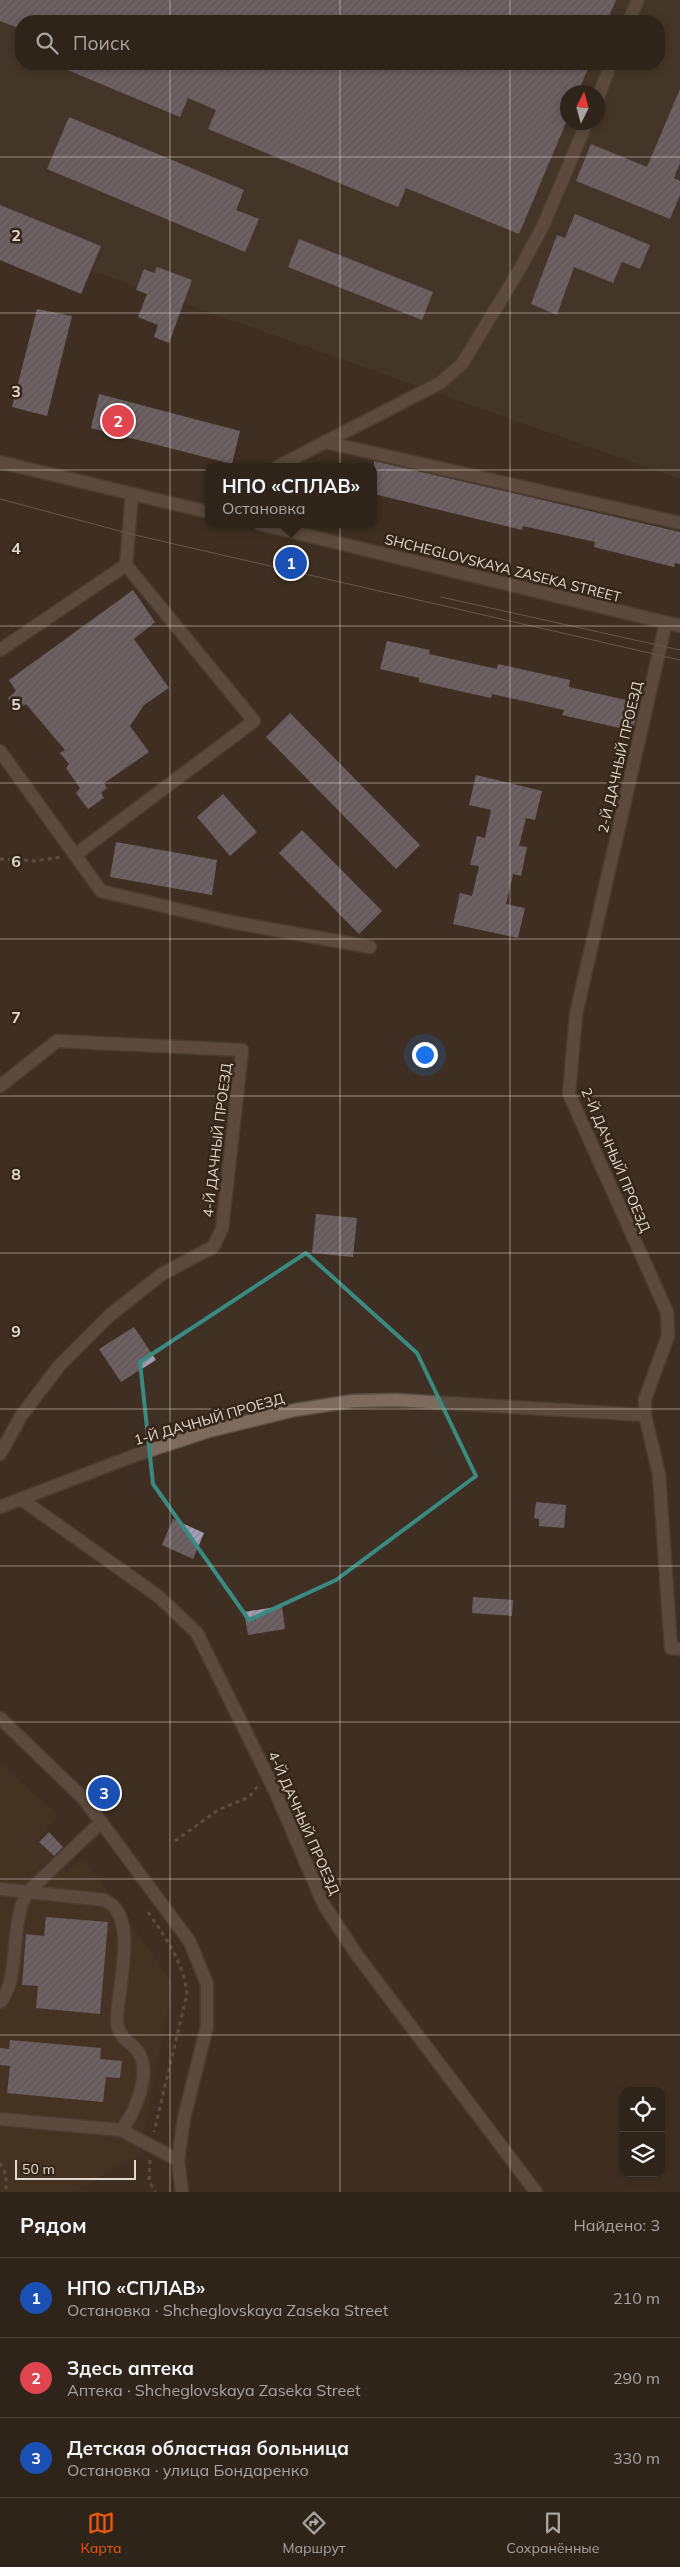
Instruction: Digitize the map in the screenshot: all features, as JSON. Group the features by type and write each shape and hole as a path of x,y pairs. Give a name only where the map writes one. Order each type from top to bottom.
{"street":[{"path":"632,15 638,0"},
{"path":"603,85 609,70"},
{"path":"285,463 440,383 462,364 521,267 542,226 584,130"},
{"path":"325,442 680,523"},
{"path":"0,462 205,511"},
{"path":"75,855 254,721 126,566 132,494"},
{"path":"195,509 205,504"},
{"name":"SHCHEGLOVSKAYA ZASEKA STREET","path":"277,528 680,626"},
{"path":"0,650 126,566"},
{"name":"2-Й ДАЧНЫЙ ПРОЕЗД","path":"666,622 576,1014 569,1094 667,1312 674,1337 645,1399 645,1415 659,1474 676,1648"},
{"path":"0,751 101,891 226,922 370,947"},
{"name":"4-Й ДАЧНЫЙ ПРОЕЗД","path":"0,1086 57,1041 242,1050 222,1229 213,1247 162,1274 110,1316 60,1366 21,1416 0,1454"},
{"name":"1-Й ДАЧНЫЙ ПРОЕЗД","path":"0,1507 134,1456 209,1431 295,1410 353,1401 396,1400 645,1415"},
{"name":"4-Й ДАЧНЫЙ ПРОЕЗД","path":"21,1499 158,1596 197,1633 267,1775 324,1905 357,1956 536,2192"},
{"path":"0,1718 84,1800 190,1942 207,1984 207,2026 184,2118 178,2160 182,2192"},
{"path":"0,2002 10,1979 20,1903 28,1892 101,1822"},
{"path":"0,1889 104,1900 112,1903 117,1910 123,1924 124,1935 117,2023 123,2039 136,2050 142,2060 139,2101 131,2118 121,2130"},
{"path":"0,2119 121,2130 178,2160"}],"path":[{"path":"0,859 35,861 75,855"},
{"path":"175,1841 218,1810 249,1797 267,1775"},
{"path":"147,1910 172,1948 185,1973 187,1994 151,2146 149,2180 155,2192"},
{"path":"0,2163 6,2175 6,2192"}],"highlighted area":[{"path":"306,1253 417,1353 476,1476 336,1580 249,1620 153,1484 140,1362"}],"shaded area":[{"path":"0,0 680,0 680,479 0,238"},
{"path":"0,1763 57,1815 37,1841 66,1871 84,1859 173,1984 139,2154 73,2192 0,2192"}],"building":[{"path":"0,0 616,0 610,15 15,15 15,27 0,21"},
{"path":"67,70 587,70 581,85 560,85 560,130 563,130 519,234 406,188 398,207 208,129 216,110 188,98 180,117"},
{"path":"680,89 680,163 674,178 680,181 680,195 670,219 576,181 591,144 647,167"},
{"path":"69,117 244,190 236,210 259,219 245,252 47,169"},
{"path":"0,205 101,246 81,294 0,260"},
{"path":"575,214 650,245 640,269 622,262 613,283 574,267 557,315 531,304 557,235 565,238"},
{"path":"299,239 433,292 422,320 288,267"},
{"path":"157,267 192,280 169,343 154,337 158,325 138,317 147,294 136,290 144,269 154,273"},
{"path":"37,309 72,316 47,416 12,407"},
{"path":"99,394 240,431 232,463 228,463 91,428"},
{"path":"374,461 680,532 680,564 675,563 674,567 594,547 595,542 523,526 522,530 377,495 377,463 374,463"},
{"path":"133,590 155,622 134,639 169,688 144,705 130,726 149,752 104,783 107,788 101,793 104,798 88,809 76,793 80,788 66,768 69,764 60,753 65,750 26,704 17,710 8,698 16,691 9,680"},
{"path":"387,641 430,650 429,654 497,669 498,664 570,680 569,687 639,703 633,731 562,715 564,710 492,694 491,698 419,682 419,678 380,669"},
{"path":"290,713 420,845 396,869 266,737"},
{"path":"476,775 542,791 535,820 526,818 519,846 527,847 521,876 513,874 506,904 525,908 518,938 453,924 460,893 472,896 479,866 470,865 477,836 485,838 491,810 469,805"},
{"path":"223,794 257,832 230,856 197,817"},
{"path":"302,830 382,911 359,934 279,853"},
{"path":"116,842 217,860 212,895 110,877"},
{"path":"316,1214 357,1218 353,1257 312,1253"},
{"path":"134,1327 156,1360 121,1382 99,1349"},
{"path":"536,1502 566,1505 564,1528 539,1526 539,1519 534,1518"},
{"path":"173,1519 204,1533 193,1559 162,1545"},
{"path":"473,1597 513,1600 512,1616 472,1613"},
{"path":"282,1606 285,1629 248,1635 244,1612"},
{"path":"49,1832 63,1847 54,1856 39,1842"},
{"path":"46,1917 108,1922 100,2014 36,2008 38,1986 22,1985 26,1934 44,1936"},
{"path":"10,2040 101,2048 100,2059 122,2061 120,2078 106,2077 103,2102 7,2093 10,2066 0,2065 0,2048 9,2049"}],"tram line":[{"path":"0,499 135,535 680,660"},
{"path":"441,597 680,650"}],"place":[{"name":"Здесь аптека","path":"118,421"},
{"name":"НПО «СПЛАВ»","path":"291,563"},
{"name":"Детская областная больница","path":"104,1793"}]}
